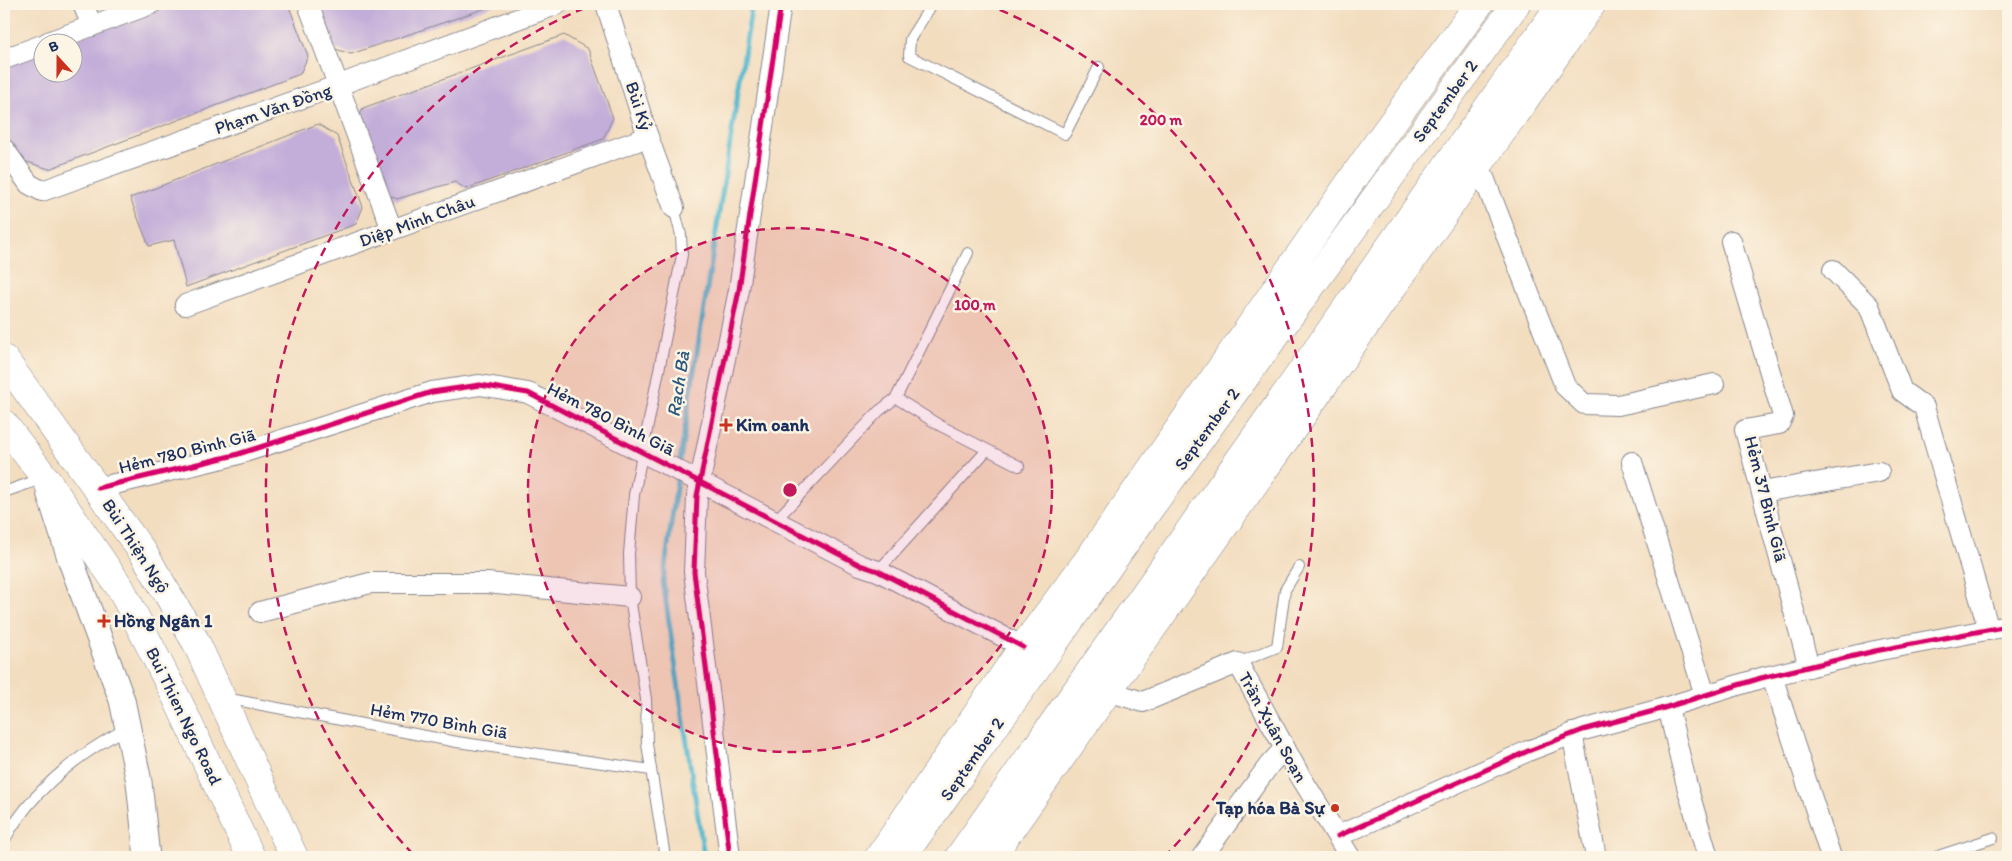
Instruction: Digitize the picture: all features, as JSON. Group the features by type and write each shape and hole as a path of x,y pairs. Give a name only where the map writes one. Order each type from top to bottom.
{"main road":[{"name":"September 2","path":"902,857 1373,150 1479,4"},
{"name":"September 2","path":"879,857 1023,646 1097,566 1516,4"},
{"path":"991,857 1108,691 1147,613 1560,4"},
{"path":"959,857 1147,613 1479,165 1589,5"},
{"name":"Bùi Thiện Ngộ","path":"4,359 144,554 196,642 294,857"},
{"name":"Bui Thien Ngo Road","path":"4,424 45,478 121,589 178,698 251,857"}],"street":[{"path":"83,4 92,26"},
{"path":"76,32 151,4"},
{"path":"308,4 392,230"},
{"name":"Phạm Văn Đồng","path":"4,148 29,184 42,191 339,86 558,4"},
{"name":"Bùi Kỷ","path":"606,4 648,137 674,208"},
{"path":"730,857 694,572 696,496 739,290 781,4"},
{"path":"4,59 32,49"},
{"name":"Diệp Minh Châu","path":"185,305 648,137"},
{"path":"1479,165 1565,386 1584,404 1618,405 1714,384"},
{"name":"Hẻm 37 Bình Giã","path":"1731,241 1784,416 1779,424 1745,430 1809,667"},
{"path":"1833,270 1869,306 1902,391 1924,406 1988,630"},
{"name":"Hẻm 780 Bình Giã","path":"98,488 235,455 432,392 480,384 528,393 860,565 878,571 1023,646"},
{"path":"1632,462 1705,696"},
{"path":"1762,492 1879,472"},
{"name":"Bui Thien Ngo Road","path":"45,478 71,561 122,700 139,782 147,857"},
{"path":"260,612 370,583 487,583 630,597"},
{"path":"1338,836 1572,733 1772,676 1875,651 2008,626"},
{"name":"Trần Xuân Soạn","path":"1108,691 1143,702 1238,664 1284,748 1350,857"},
{"path":"1772,676 1830,857"},
{"path":"1668,707 1688,790 1708,857"},
{"path":"1572,733 1596,857"},
{"path":"1202,857 1270,764 1284,748"}],"lane":[{"path":"932,4 910,39 910,56 1066,134 1098,67"},
{"path":"665,857 647,744 646,699 630,597 629,554 634,494 682,255 681,235 674,208"},
{"path":"775,520 879,410 896,398 968,252"},
{"path":"896,398 939,425 1019,466"},
{"path":"878,571 987,450"},
{"path":"4,492 45,478"},
{"path":"1238,664 1277,647 1285,590 1299,567"},
{"name":"Hẻm 770 Bình Giã","path":"222,697 457,742 651,770"},
{"path":"4,840 23,811 39,792 61,772 128,728"},
{"path":"1935,857 1993,838"}],"building":[{"path":"168,4 288,4 308,56 300,74 49,169 21,160 4,132 4,67 32,56 32,82 82,82 82,37"},
{"path":"316,4 498,4 351,54 332,48"},
{"path":"564,35 588,49 613,118 603,139 466,189 455,182 397,199 379,191 354,126 363,108"},
{"path":"318,124 337,136 363,207 356,224 186,287 174,240 149,246 130,198"}],"waterway":[{"name":"Rạch Bà","path":"679,466 752,4"},
{"name":"Rạch Bà","path":"678,474 663,582 704,857"}],"cycle path":[{"path":"730,857 694,572 697,496 739,290 781,4"},
{"path":"98,488 235,455 432,392 480,385 528,393 1023,647"},
{"path":"1338,836 1528,751 1583,730 1654,711 1761,678 1875,651 2008,626"}],"place":[{"name":"Kim oanh","path":"726,425"},
{"name":"Hồng Ngân 1","path":"104,621"},
{"name":"Tạp hóa Bà Sự","path":"1335,808"}]}
